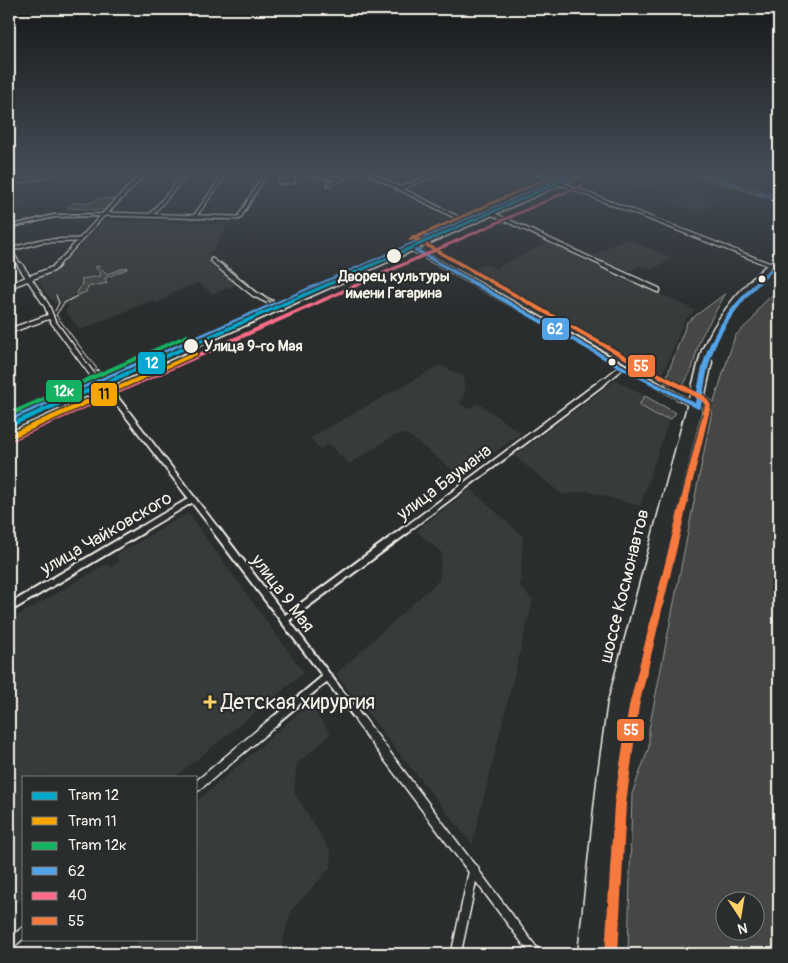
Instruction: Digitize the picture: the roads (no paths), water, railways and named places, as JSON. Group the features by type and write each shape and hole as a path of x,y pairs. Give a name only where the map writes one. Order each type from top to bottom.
{"main road":[{"path":"9,227 43,219"},
{"path":"9,421 282,308 472,219"},
{"path":"9,429 103,383 273,305 482,219"},
{"name":"шоссе Космонавтов","path":"602,954 610,803 624,704 694,406 705,350 722,316 742,290 775,265 779,258"},
{"name":"шоссе Космонавтов","path":"586,954 604,773 614,702 694,406"}],"street":[{"path":"9,286 53,269 100,219"},
{"path":"459,219 470,224"},
{"path":"504,219 658,290"},
{"path":"654,219 775,265"},
{"path":"9,249 41,241 80,240"},
{"path":"411,248 694,406"},
{"name":"улица 9 Мая","path":"9,249 47,306 51,316 94,377 103,383 193,499 474,869 536,954"},
{"path":"212,260 259,297 282,308"},
{"path":"9,331 51,316"},
{"name":"улица Баумана","path":"284,620 622,367"},
{"name":"улица Чайковского","path":"9,608 193,499"},
{"path":"198,785 327,677"},
{"path":"456,954 474,869"},
{"path":"9,945 22,934"}],"tram line":[{"name":"12","path":"9,426 477,219"},
{"path":"221,262 269,301"},
{"path":"55,311 59,303 56,295"},
{"path":"77,296 64,303 56,315 99,372"},
{"path":"267,312 271,306 269,301"},
{"path":"269,301 284,303"},
{"name":"12к","path":"9,415 187,336"},
{"name":"11","path":"13,435 195,354"},
{"path":"95,370 99,372"},
{"path":"91,389 99,383 101,374 99,372"},
{"path":"99,372 108,375 127,373"}],"place":[{"name":"Дворец культуры имени Гагарина","path":"394,256"},
{"name":"Улица 9-го Мая","path":"191,346"},
{"name":"Детская хирургия","path":"210,702"}]}
